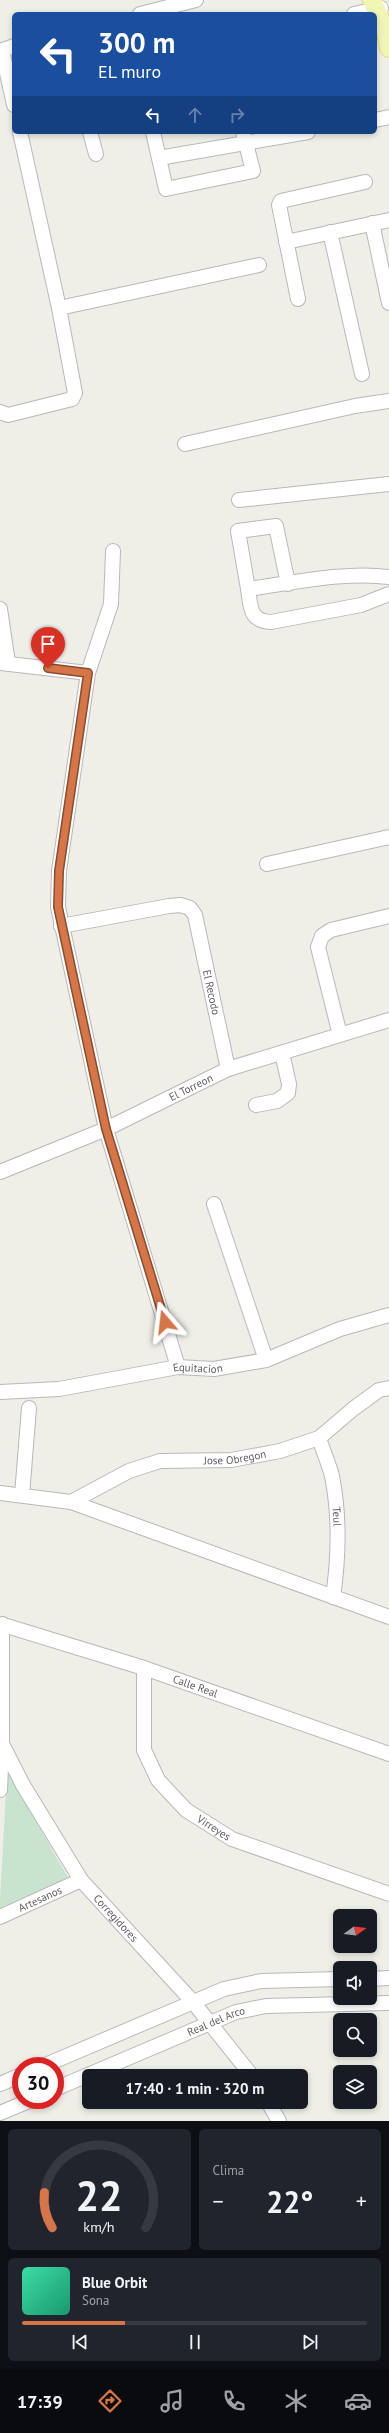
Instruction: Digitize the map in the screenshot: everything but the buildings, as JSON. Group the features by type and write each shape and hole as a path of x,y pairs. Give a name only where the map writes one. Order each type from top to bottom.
{"main road":[{"path":"377,4 386,32 389,48"}],"street":[{"path":"148,12 196,0"},
{"path":"359,12 377,4"},
{"path":"5,49 12,93"},
{"path":"377,120 389,117"},
{"path":"0,412 8,415 72,398 75,393 59,308 20,134"},
{"path":"91,134 96,154"},
{"path":"153,134 166,189 253,171 245,137"},
{"path":"159,158 245,137 283,134"},
{"path":"298,299 279,205 280,201 365,182"},
{"path":"286,242 389,220"},
{"path":"372,223 389,303"},
{"path":"330,232 362,374"},
{"path":"59,308 259,265"},
{"path":"184,444 355,406 389,401"},
{"path":"239,500 389,484"},
{"path":"288,584 276,526 238,530 252,612 257,619 262,622 271,622 361,605 389,594"},
{"path":"113,551 111,604 88,673 59,871 58,907 106,1129 178,1367"},
{"path":"248,588 327,578 389,577"},
{"path":"0,609 4,663 88,673"},
{"path":"267,864 389,837"},
{"name":"El Recodo","path":"61,926 180,905 190,908 194,915 228,1069"},
{"path":"340,1035 318,947 322,936 331,930 389,916"},
{"name":"El Torreon","path":"0,1172 106,1129 228,1069 389,1020"},
{"path":"256,1106 277,1101 288,1093 289,1084 282,1053"},
{"path":"214,1204 266,1360"},
{"name":"Equitacion","path":"0,1392 59,1389 178,1367 214,1369 266,1360 340,1329 389,1315"},
{"name":"Jose Obregon","path":"71,1502 129,1471 160,1461 230,1460 280,1451 319,1438 353,1409 379,1390 389,1388"},
{"path":"22,1495 29,1408"},
{"name":"Teul","path":"319,1438 332,1476 338,1528 337,1567 333,1597"},
{"path":"0,1493 71,1502 389,1617"},
{"name":"Calle Real","path":"1,1624 144,1668 389,1754"},
{"name":"Corregidores","path":"0,1790 2,1744 1,1624"},
{"name":"Virreyes","path":"144,1668 144,1750 158,1780 186,1810 232,1839 389,1894"},
{"name":"Corregidores","path":"2,1744 48,1828 81,1880 193,2002 246,2069"},
{"name":"Artesanos","path":"0,1917 81,1880"},
{"path":"377,1979 389,1978"},
{"path":"63,2057 224,1989 262,1981 333,1979"},
{"name":"Real del Arco","path":"64,2086 208,2022 236,2012 266,2006 389,2003"},
{"path":"0,2084 12,2079"},
{"path":"0,2113 12,2108"},
{"path":"272,2109 279,2121"}],"green space":[{"path":"7,1771 70,1881 0,1911 0,1901"}],"route":[{"path":"48,668 88,673 59,871 58,907 106,1129 165,1322"}]}
